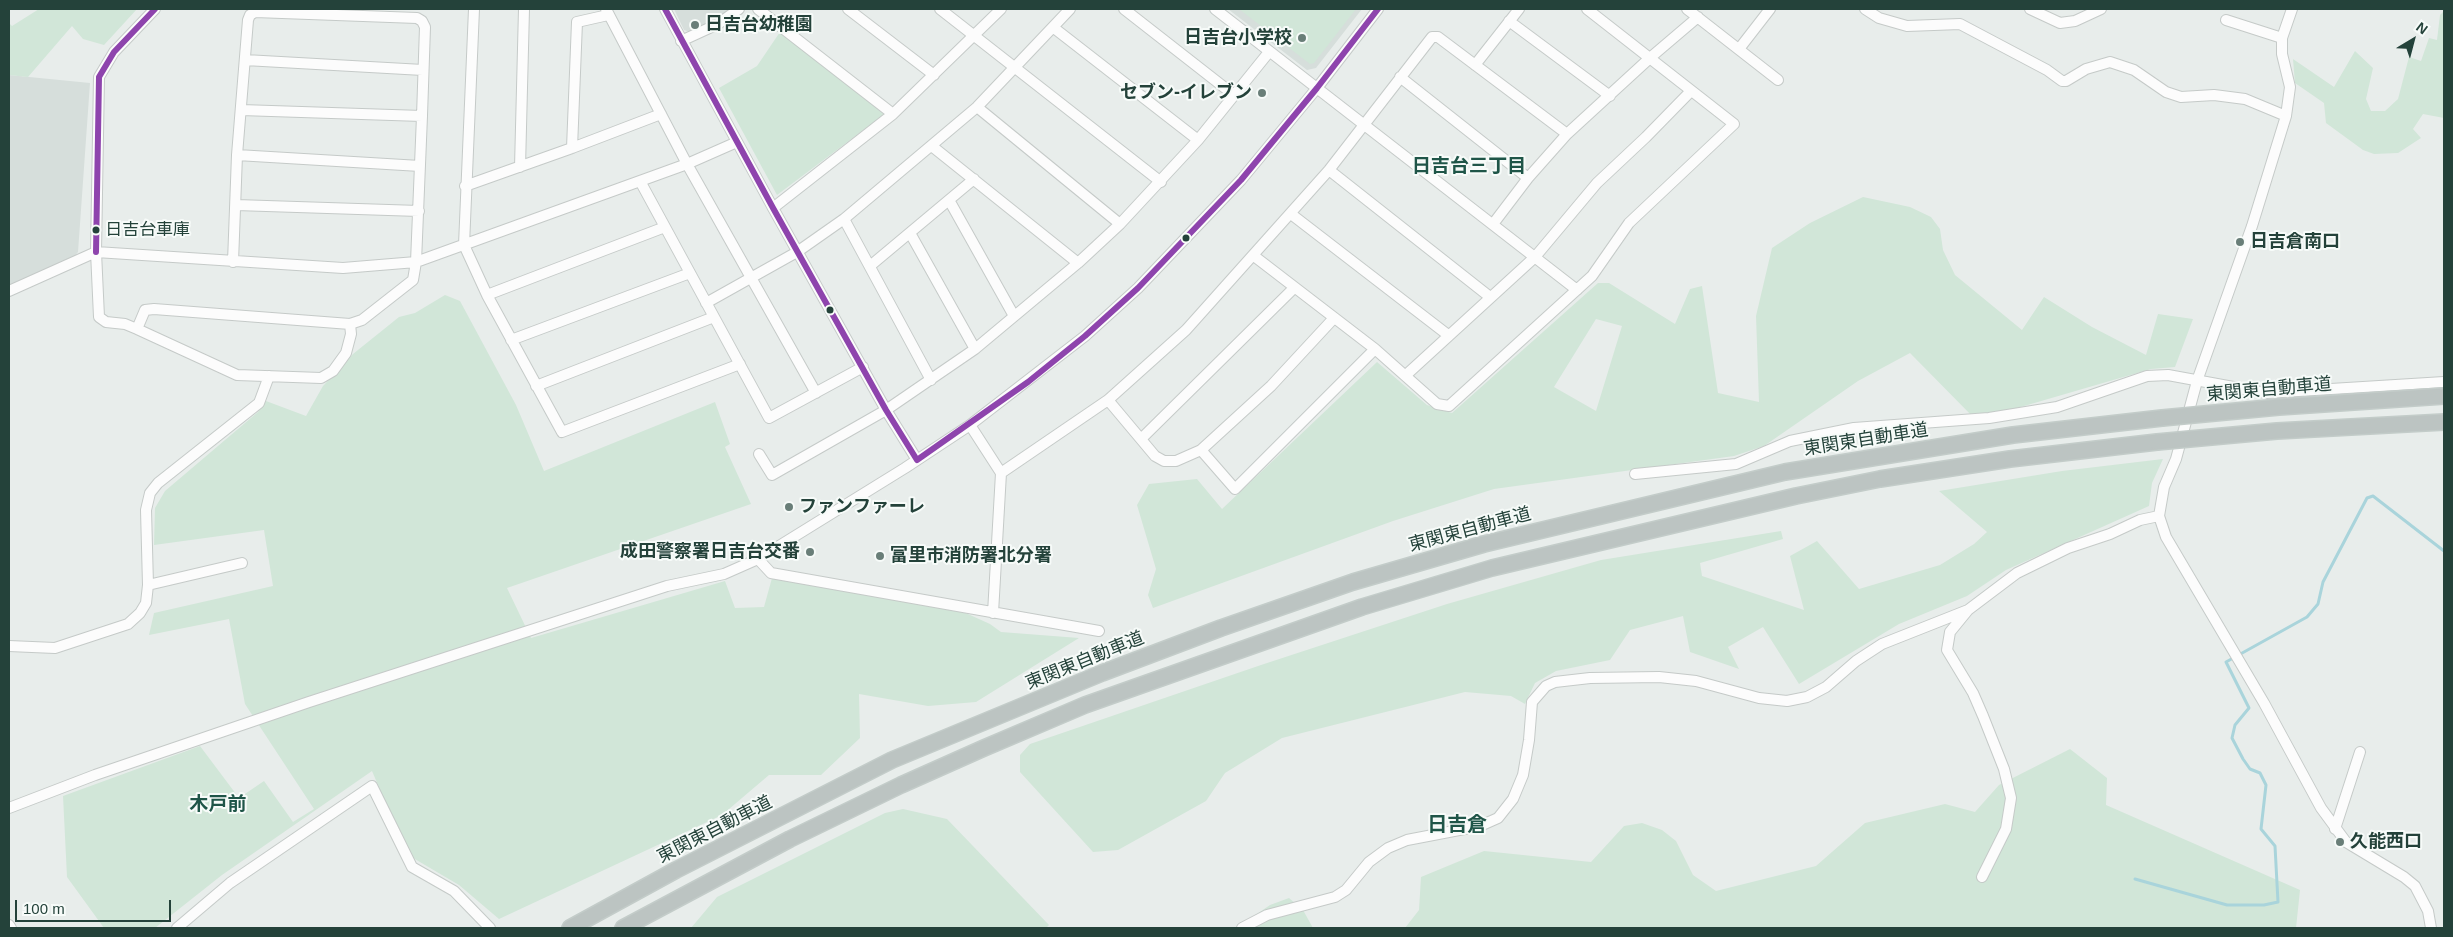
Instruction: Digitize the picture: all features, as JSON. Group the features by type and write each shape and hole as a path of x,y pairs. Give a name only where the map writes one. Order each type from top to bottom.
{"highway":[{"name":"東関東自動車道","path":"570,928 676,870 892,760 1102,673 1221,628 1352,582 1484,544 1785,472 2013,435 2279,407 2444,396"},
{"path":"622,928 790,838 976,752 1085,705 1362,607 1492,568 1796,496 2010,459 2157,442 2277,431 2444,422"}],"street":[{"path":"155,9 114,52 100,77 96,252 98,314 106,322 125,324 138,329 237,375 321,378 333,372 346,353 351,334 350,324"},
{"path":"474,9 464,245 511,340 562,432 740,364"},
{"path":"520,167 524,9"},
{"path":"665,9 772,208 886,410 917,460"},
{"path":"681,41 718,24 739,9"},
{"path":"758,9 892,114"},
{"path":"848,9 934,75"},
{"path":"940,9 1161,182"},
{"path":"772,208 892,114 1001,9"},
{"path":"706,303 797,252 844,219 932,147 977,107 1070,9"},
{"path":"1124,9 1234,96"},
{"path":"1215,9 1577,290"},
{"path":"9,808 94,775 309,702 667,586 724,574 758,559 970,425 1085,336 1138,288 1240,180 1317,88 1378,9"},
{"path":"1475,65 1519,9"},
{"path":"1254,256 1406,374 1437,404 1449,406 1592,276 1629,223 1734,124 1651,57 1587,9"},
{"path":"1687,9 1778,80"},
{"path":"1739,50 1770,9"},
{"path":"1865,9 1879,18 1906,26 1960,24 2047,70 2062,81 2066,81 2086,69 2110,62 2134,70 2166,92 2181,97 2214,95 2245,99 2286,116"},
{"path":"2030,9 2060,23 2075,21 2102,9"},
{"path":"2292,9 2282,38 2282,54 2290,86 2286,116 2252,226 2197,380 2176,459 2164,487 2159,516 2166,537 2238,657 2297,765 2335,829 2353,847 2404,877 2415,886 2428,911 2431,928"},
{"path":"138,329 146,310 154,309 350,324 362,320 413,280 416,262 425,26 417,18 255,12 248,20 237,155 233,262"},
{"path":"572,148 577,22 607,12 687,164 753,277 816,393"},
{"path":"1493,224 1528,178 1567,134 1698,17"},
{"path":"2226,20 2282,38"},
{"path":"1509,21 1610,96"},
{"path":"1054,28 1198,140"},
{"path":"1001,473 1108,400 1186,330 1254,256 1328,170 1432,37 1438,37 1567,134"},
{"path":"759,454 772,475 886,410 975,349 1078,263 1120,224 1198,140 1269,52"},
{"path":"245,60 423,70"},
{"path":"1400,77 1528,178"},
{"path":"1406,374 1535,257 1597,183 1691,91"},
{"path":"977,107 1120,224"},
{"path":"242,110 422,116"},
{"path":"465,186 661,114"},
{"path":"9,290 96,252 343,268 416,262 687,164 737,142"},
{"path":"932,147 1078,263"},
{"path":"237,155 420,166"},
{"path":"1328,170 1490,298"},
{"path":"870,266 974,179"},
{"path":"640,181 769,418 863,367"},
{"path":"949,200 1014,316"},
{"path":"236,205 418,211"},
{"path":"1290,214 1448,335"},
{"path":"844,219 931,380"},
{"path":"487,294 665,227"},
{"path":"910,233 975,349"},
{"path":"511,340 690,273"},
{"path":"1141,439 1294,288"},
{"path":"536,386 714,318"},
{"path":"1108,400 1155,456 1164,461 1176,461 1201,450 1271,386 1334,318"},
{"path":"1201,450 1235,489 1375,349"},
{"path":"1635,474 1736,464 1790,441 1854,428 1989,418 2057,407 2148,376 2168,375 2266,393 2444,382"},
{"path":"9,646 55,648 128,624 146,603 148,585 146,510 150,493 158,483 259,403 269,376"},
{"path":"970,425 999,467 1001,473 993,613"},
{"path":"1982,877 2006,829 2011,798 2004,770 1983,716 1973,693 1947,650 1950,632 1968,610 2017,573 2068,548 2110,534 2140,520 2159,516"},
{"path":"758,559 772,573 1099,631"},
{"path":"148,585 242,563"},
{"path":"1242,928 1267,915 1335,897 1346,890 1369,862 1388,848 1400,843 1480,826 1498,818 1513,799 1523,775 1529,740 1532,702 1546,686 1554,682 1590,678 1659,677 1696,681 1759,698 1786,701 1807,697 1826,687 1856,661 1882,644 1968,610"},
{"path":"2335,829 2360,752"},
{"path":"177,928 230,883 372,786 412,867 454,891 490,928"}],"shaded area":[{"name":"日吉台幼稚園","path":"674,9 733,9 719,21 693,33 684,30"},
{"name":"日吉台小学校","path":"1228,9 1362,9 1316,68 1307,70"},
{"path":"9,75 90,83 78,252 74,257 9,287"}],"green space":[{"path":"39,9 137,9 104,45 83,39 72,26 28,77 9,75 9,23 12,26"},
{"name":"日吉台小学校","path":"1239,9 1356,9 1314,63 1310,64"},
{"path":"2444,11 2444,118 2423,114 2413,129 2421,138 2398,153 2374,154 2363,150 2326,123 2324,103 2295,83 2293,59 2334,87 2355,51 2373,68 2366,99 2371,111 2385,111 2398,99 2409,57 2421,61 2429,38 2437,40 2440,15"},
{"path":"780,32 886,113 777,195 719,88 757,66"},
{"path":"1863,197 1910,207 1931,217 1940,229 1943,250 1955,275 2022,330 2044,297 2092,327 2146,355 2158,314 2193,319 2175,367 2151,369 1976,420 1910,353 1858,381 1764,446 1734,456 1494,489 1393,521 1153,608 1148,595 1156,569 1137,505 1149,484 1197,479 1222,509 1377,362 1427,405 1452,413 1598,283 1609,283 1675,324 1690,289 1702,286 1718,393 1759,402 1756,316 1772,248 1810,223","holes":["1596,319 1622,326 1596,411 1554,387"]},
{"path":"445,295 460,301 516,405 544,471 715,402 730,444 725,447 751,504 507,588 531,638 725,581 735,608 764,607 772,578 959,610 990,624 1001,632 1079,638 976,702 928,706 859,694 860,738 821,775 769,775 722,815 499,919 459,885 408,855 372,771 222,875 155,928 104,928 67,877 63,796 200,746 239,798 264,781 293,822 314,809 245,704 229,619 149,635 154,613 273,586 264,530 154,545 155,508 165,491 258,412 266,401 306,416 323,386 353,354 399,317 415,313"},
{"path":"2163,459 2152,483 2149,506 2006,570 1967,596 1899,624 1799,684 1763,627 1728,647 1739,669 1690,652 1683,616 1630,630 1610,660 1556,671 1535,683 1525,704 1511,696 1465,692 1282,738 1225,773 1206,801 1118,850 1093,852 1020,772 1020,755 1030,744 1447,604 1601,560 1781,531 1783,539 1700,563 1702,576 1804,610 1790,556 1817,541 1859,589 1940,565 1974,544 1987,532 1939,491 2062,471"},
{"path":"2070,749 2107,778 2106,805 2300,890 2296,928 1405,928 1419,910 1421,877 1484,851 1591,862 1624,826 1642,823 1662,830 1676,841 1693,875 1716,891 1816,866 1865,823 1945,804 1975,812 1999,785"},
{"path":"903,809 947,819 1049,925 1046,928 691,928 717,897 885,813"},
{"path":"1289,898 1303,910 1313,928 1248,928 1251,918 1270,905"}],"waterway":[{"path":"2135,879 2227,905 2264,905 2278,902 2275,846 2261,829 2266,785 2260,773 2250,769 2232,738 2235,725 2249,708 2226,662 2307,617 2318,604 2323,582 2367,498 2373,496 2444,551"}],"transit line":[{"path":"96,252 99,77 114,52 155,9"},
{"path":"665,9 773,208 886,410 917,460"},
{"path":"917,460 1028,382 1085,336 1138,288 1241,180 1317,88 1378,9"}],"place":[{"name":"日吉台幼稚園","path":"695,25"},
{"name":"日吉台小学校","path":"1302,38"},
{"name":"セブン-イレブン","path":"1262,93"},
{"name":"日吉台車庫","path":"96,230"},
{"name":"日吉倉南口","path":"2240,242"},
{"name":"ファンファーレ","path":"789,507"},
{"name":"成田警察署日吉台交番","path":"810,552"},
{"name":"富里市消防署北分署","path":"880,556"},
{"name":"久能西口","path":"2340,842"}],"district":[{"name":"日吉台三丁目","path":"1469,167"},
{"name":"木戸前","path":"218,805"},
{"name":"日吉倉","path":"1457,825"}]}
